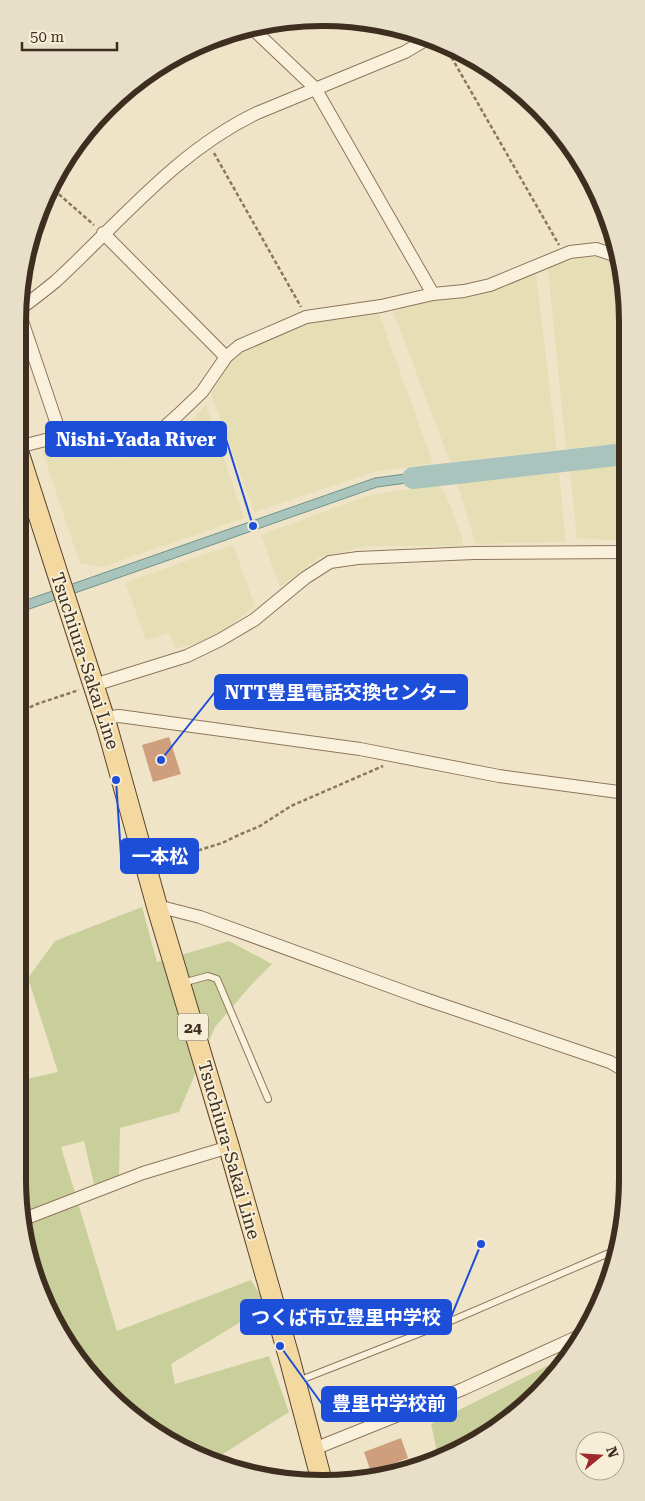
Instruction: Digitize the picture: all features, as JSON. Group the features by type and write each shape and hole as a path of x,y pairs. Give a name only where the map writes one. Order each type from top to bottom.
{"main road":[{"name":"Tsuchiura-Sakai Line","path":"26,476 104,718 158,910 229,1146 320,1475"}],"street":[{"path":"258,34 315,88 433,294"},
{"path":"27,304 54,282 103,233 170,171 207,142 237,122 405,52 420,43"},
{"path":"103,233 226,357"},
{"path":"26,445 61,436 83,443 130,447 158,433 179,414 202,392 226,357 239,346 306,317 381,306 433,294 464,291 490,285 564,254 596,249 611,254"},
{"path":"26,332 61,436"},
{"path":"94,686 188,656 220,640 254,620 306,578 330,562 358,558 474,553 619,552"},
{"path":"104,718 119,716 360,748 499,776 619,792"},
{"path":"158,910 165,908 200,917 419,997 610,1062 619,1067"},
{"path":"29,1217 143,1173 229,1146"},
{"path":"314,1449 463,1389 571,1340"}],"lane":[{"path":"180,984 208,976 218,979 268,1100"},
{"path":"296,1382 446,1323 609,1253"}],"path":[{"path":"450,55 564,254"},
{"path":"207,142 241,199 306,317"},
{"path":"56,192 103,233"},
{"path":"26,709 36,704 94,686"},
{"path":"146,866 222,843 260,826 291,806 387,764 399,756"}],"shaded area":[{"path":"595,257 613,264 619,322 619,444 566,449 548,269 579,258"},
{"path":"536,274 557,450 450,462 393,311 431,300 486,291"},
{"path":"379,314 433,463 374,472 254,512 211,394 232,360 238,352 313,319"},
{"path":"206,405 244,518 102,567 80,563 42,450 57,447 91,455 123,458 152,450 194,418"},
{"path":"619,466 619,540 577,539 570,470"},
{"path":"559,473 566,542 476,544 457,483"},
{"path":"440,486 449,502 462,537 463,546 368,546 320,557 280,587 261,535 367,496"},
{"path":"233,545 255,606 221,633 199,642 175,649 169,633 146,640 125,582"}],"green space":[{"path":"142,907 157,962 229,941 272,964 215,1027 179,1112 120,1128 119,1178 94,1184 84,1141 61,1147 117,1331 251,1280 267,1306 171,1364 175,1384 269,1356 289,1412 220,1456 191,1444 158,1425 142,1414 113,1388 87,1359 66,1327 42,1274 32,1236 27,1198 26,1079 58,1072 28,978 55,941"},
{"path":"556,1362 532,1388 503,1414 471,1435 437,1452 431,1424"}],"water":[{"path":"443,469 443,478 377,487 26,610 26,600 375,478"}],"building":[{"path":"169,737 181,774 153,782 142,745"},
{"path":"401,1438 408,1458 370,1471 364,1452"}],"waterway":[{"path":"413,478 619,455"}],"place":[{"name":"Nishi-Yada River","path":"253,526"},
{"name":"NTT豊里電話交換センター","path":"161,760"},
{"name":"一本松","path":"116,780"},
{"name":"つくば市立豊里中学校","path":"481,1244"},
{"name":"豊里中学校前","path":"280,1346"}]}
